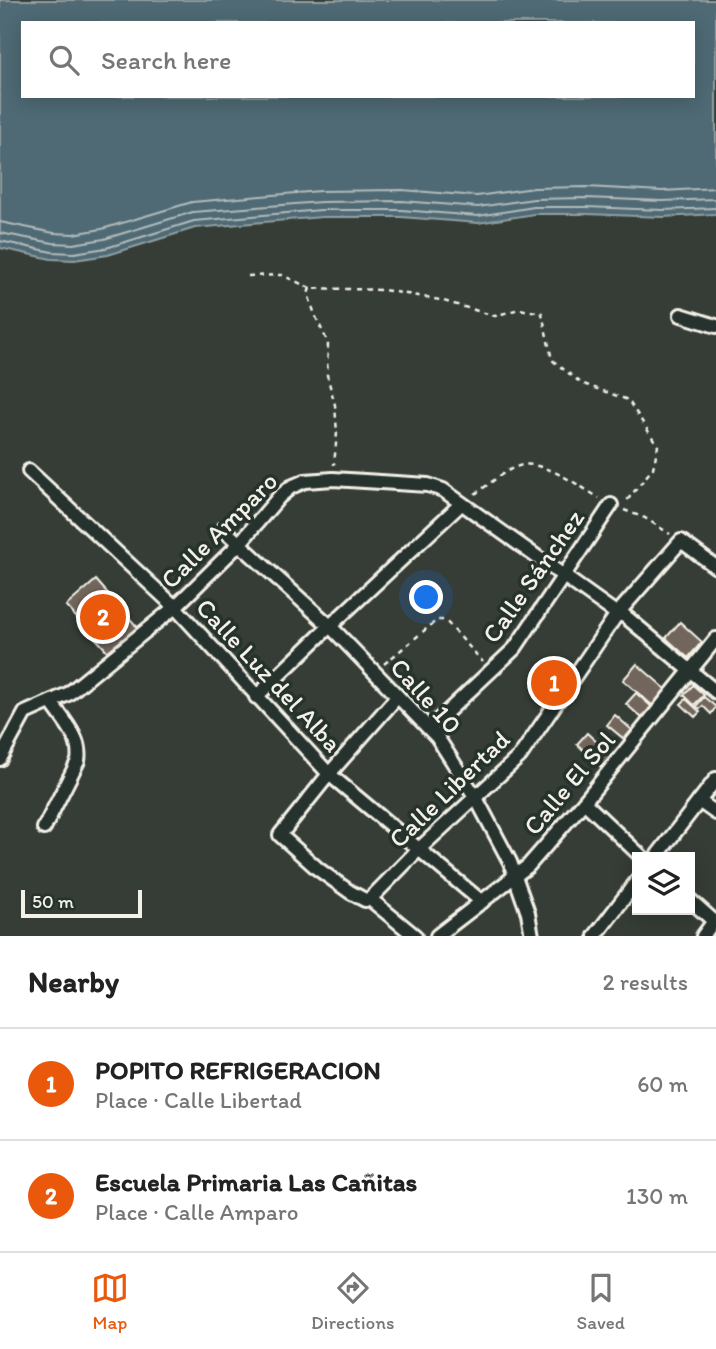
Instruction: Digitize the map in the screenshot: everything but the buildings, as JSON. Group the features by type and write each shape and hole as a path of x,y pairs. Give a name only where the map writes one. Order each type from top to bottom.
{"street":[{"path":"681,315 716,326"},
{"name":"Calle Luz del Alba","path":"29,471 175,607 329,774 482,902"},
{"name":"Calle Amparo","path":"0,759 25,713 68,694 87,680 175,607 239,544 279,497 291,487 305,481 333,479 428,485 443,490 563,578 617,614 625,616 716,692"},
{"path":"256,697 461,504"},
{"name":"Calle Sánchez","path":"430,728 514,648 611,505"},
{"name":"Calle 10","path":"223,529 330,626 373,673 430,728 475,798 516,876 532,936"},
{"path":"681,541 716,567"},
{"name":"Calle Libertad","path":"370,900 418,850 520,756 617,614 681,541"},
{"name":"Calle El Sol","path":"438,936 516,876 584,802 716,639"},
{"path":"397,697 280,834 339,885 365,900 370,900 415,936"},
{"path":"44,828 78,761 80,751 77,740 51,702"},
{"path":"660,852 716,779"},
{"path":"699,801 716,813"},
{"path":"584,802 637,852"},
{"path":"595,936 632,888"},
{"path":"695,904 715,922 703,936"}],"path":[{"path":"248,276 282,275 310,288 384,289 440,300 495,317 519,309 542,313 552,360 581,383 628,400 658,446 653,468 621,509 645,518 681,541"},
{"path":"310,288 308,294 311,304 328,343 327,375 335,405 337,433 333,479"},
{"path":"461,504 524,464 544,468 611,505"},
{"path":"373,673 437,620 445,620 492,671"}],"water":[{"path":"0,0 716,0 716,214 663,217 534,214 478,223 401,217 322,217 195,228 108,255 74,260 51,259 0,248"}],"place":[{"name":"Escuela Primaria Las Cañitas","path":"103,617"},
{"name":"POPITO REFRIGERACION","path":"554,683"}]}
